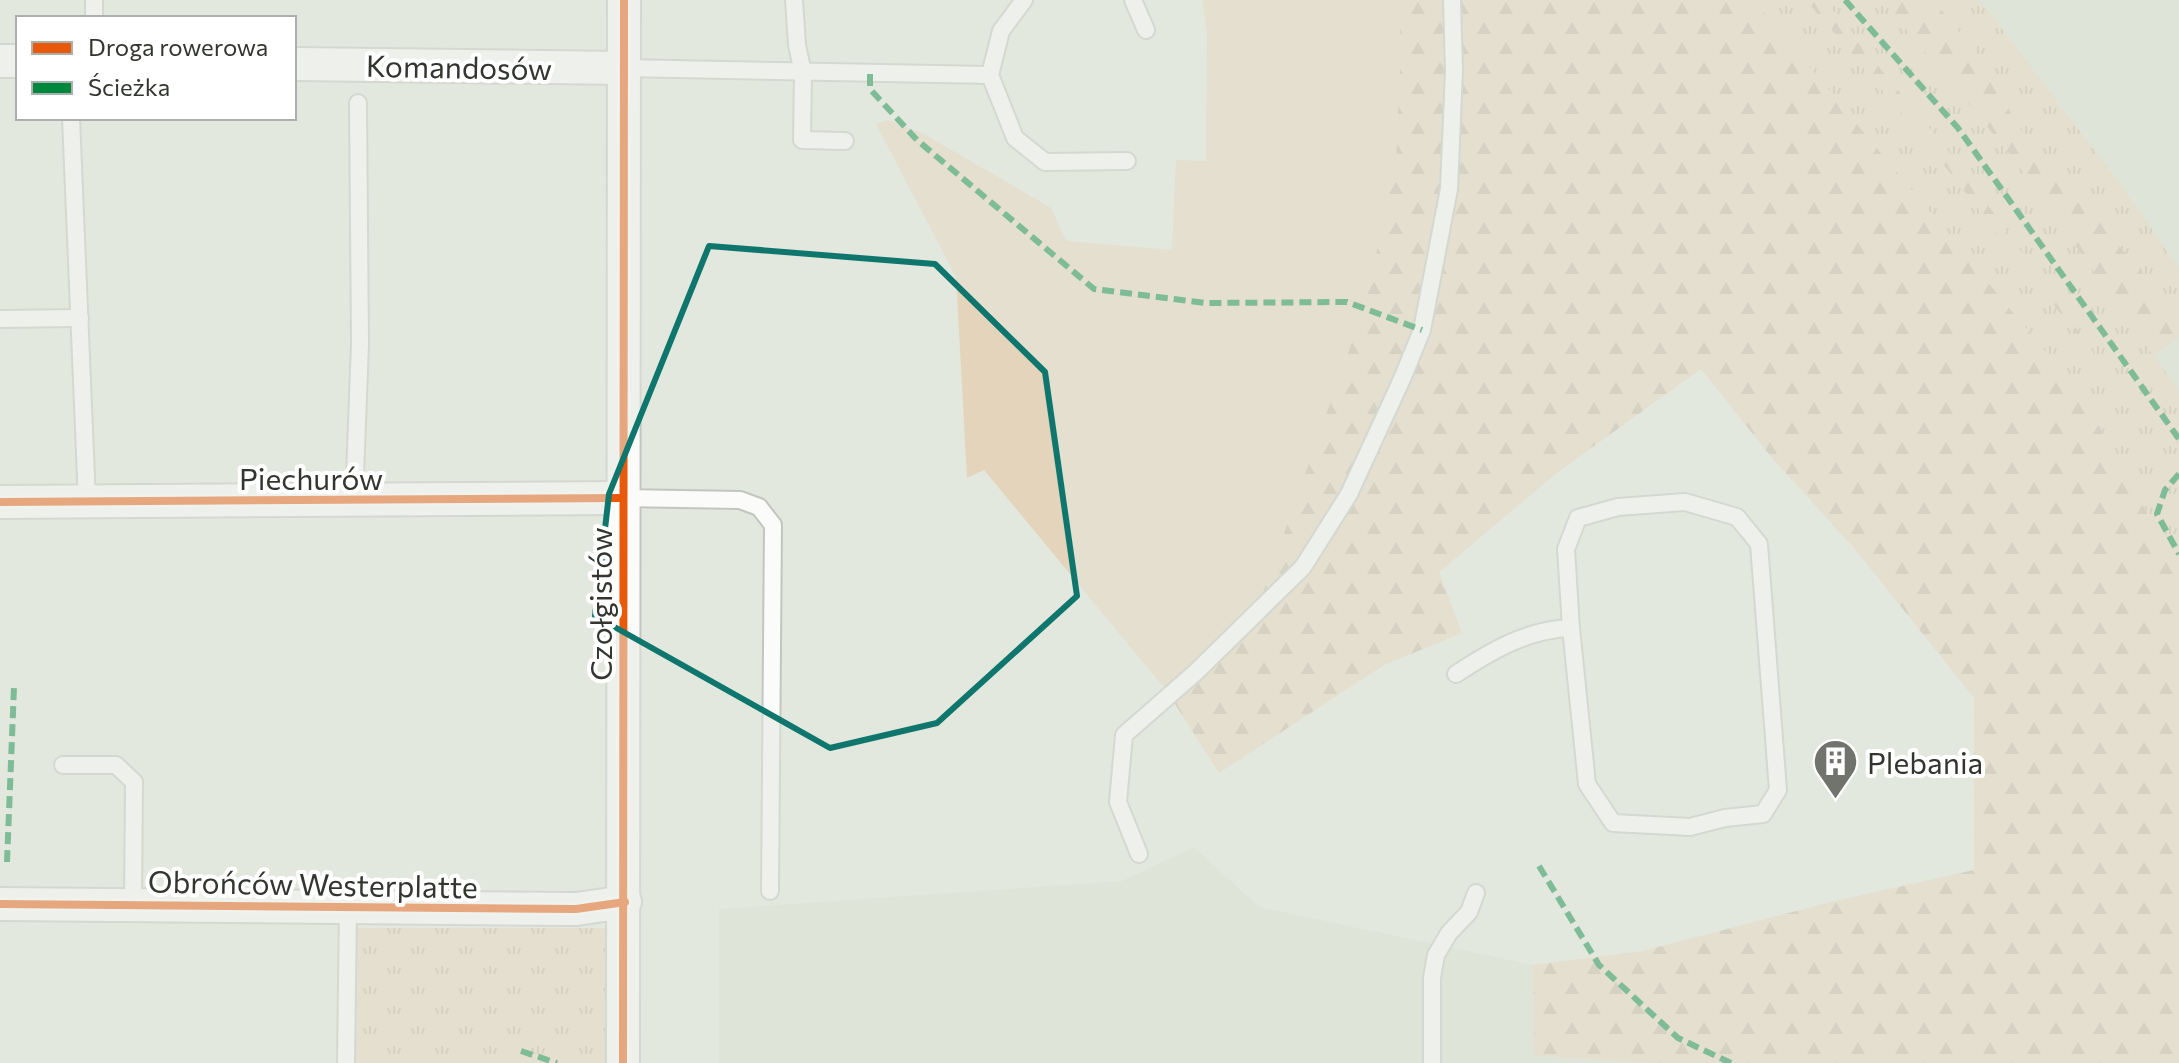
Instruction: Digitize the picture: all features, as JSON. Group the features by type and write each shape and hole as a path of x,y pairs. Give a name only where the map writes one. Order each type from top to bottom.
{"street":[{"name":"Czołgistów","path":"623,1063 624,0"},
{"name":"Komandosów","path":"296,64 623,68"},
{"name":"Piechurów","path":"0,502 622,498"},
{"name":"Obrońców Westerplatte","path":"0,904 576,909 625,902"}],"lane":[{"path":"794,0 797,45 803,73 802,140 845,141"},
{"path":"1024,0 1001,31 990,75 1015,138 1045,162 1127,161"},
{"path":"1133,0 1146,30"},
{"path":"1139,854 1118,802 1124,735 1196,672 1303,567 1349,494 1422,330 1449,189 1454,70 1452,0"},
{"path":"623,68 990,75"},
{"path":"354,501 360,331 358,103"},
{"path":"71,120 87,501"},
{"path":"0,319 80,318"},
{"path":"622,498 740,500 759,507 773,525 770,891"},
{"path":"1685,502 1737,517 1759,544 1778,790 1763,814 1725,818 1690,827 1613,823 1587,784 1571,628 1566,549 1578,518 1618,507 1685,502"},
{"path":"1456,674 1497,647 1551,628 1571,628"},
{"path":"63,765 116,765 134,782 133,905"},
{"path":"1432,1063 1432,978 1436,955 1449,933 1469,912 1476,893"},
{"path":"346,1063 348,906"}],"highlighted area":[{"path":"709,246 935,264 1045,372 1077,596 937,723 830,748 595,616 609,494"}],"shaded area":[{"path":"1980,0 2179,0 2179,268 2119,182"},
{"path":"2179,337 2179,391 2154,356"},
{"path":"1194,847 1259,907 1533,965 1534,1056 1654,1063 719,1063 719,909 1122,881"}],"green space":[{"path":"1202,0 1397,0 1401,40 1396,159 1366,302 1262,595 1166,690 984,470 967,478 956,277 876,124 888,120 924,134 1051,208 1066,241 1172,250 1176,160 1206,161 1207,32"},
{"path":"1397,0 1754,0 2084,398 2179,572 2179,1063 1654,1063 1534,1056 1533,965 1643,951 1831,902 1974,870 1974,698 1854,548 1772,458 1701,369 1558,472 1439,572 1462,633 1384,665 1219,773 1166,690 1262,595 1366,302 1396,159 1401,40"},
{"path":"1754,0 1806,0 1918,132 2100,363 1961,167 1824,0 1882,0 2013,158 2179,391 2179,572 2084,398"},
{"path":"1806,0 1824,0 1961,167 2115,383 1918,132"},
{"path":"1882,0 1933,0 1975,51 2043,169 2096,218 2179,317 2179,337 2154,356 2013,158"},
{"path":"1933,0 1980,0 2119,182 2179,268 2179,317 2096,218 2043,169 1975,51"},
{"path":"350,928 605,928 605,1063 351,1063"}],"marked path":[{"path":"1845,0 1958,128 2179,439"},
{"path":"870,74 870,89 917,140 1094,289 1205,303 1347,302 1422,330"},
{"path":"2179,474 2165,490 2157,514 2179,554"},
{"path":"7,862 14,687"},
{"path":"1539,866 1599,965 1678,1038 1731,1063"},
{"path":"521,1051 557,1063"}],"cycle path":[{"path":"623,1063 624,0"},
{"path":"0,502 622,498"},
{"path":"0,904 576,909 625,902"}],"place":[{"name":"Plebania","path":"1836,800"}]}
